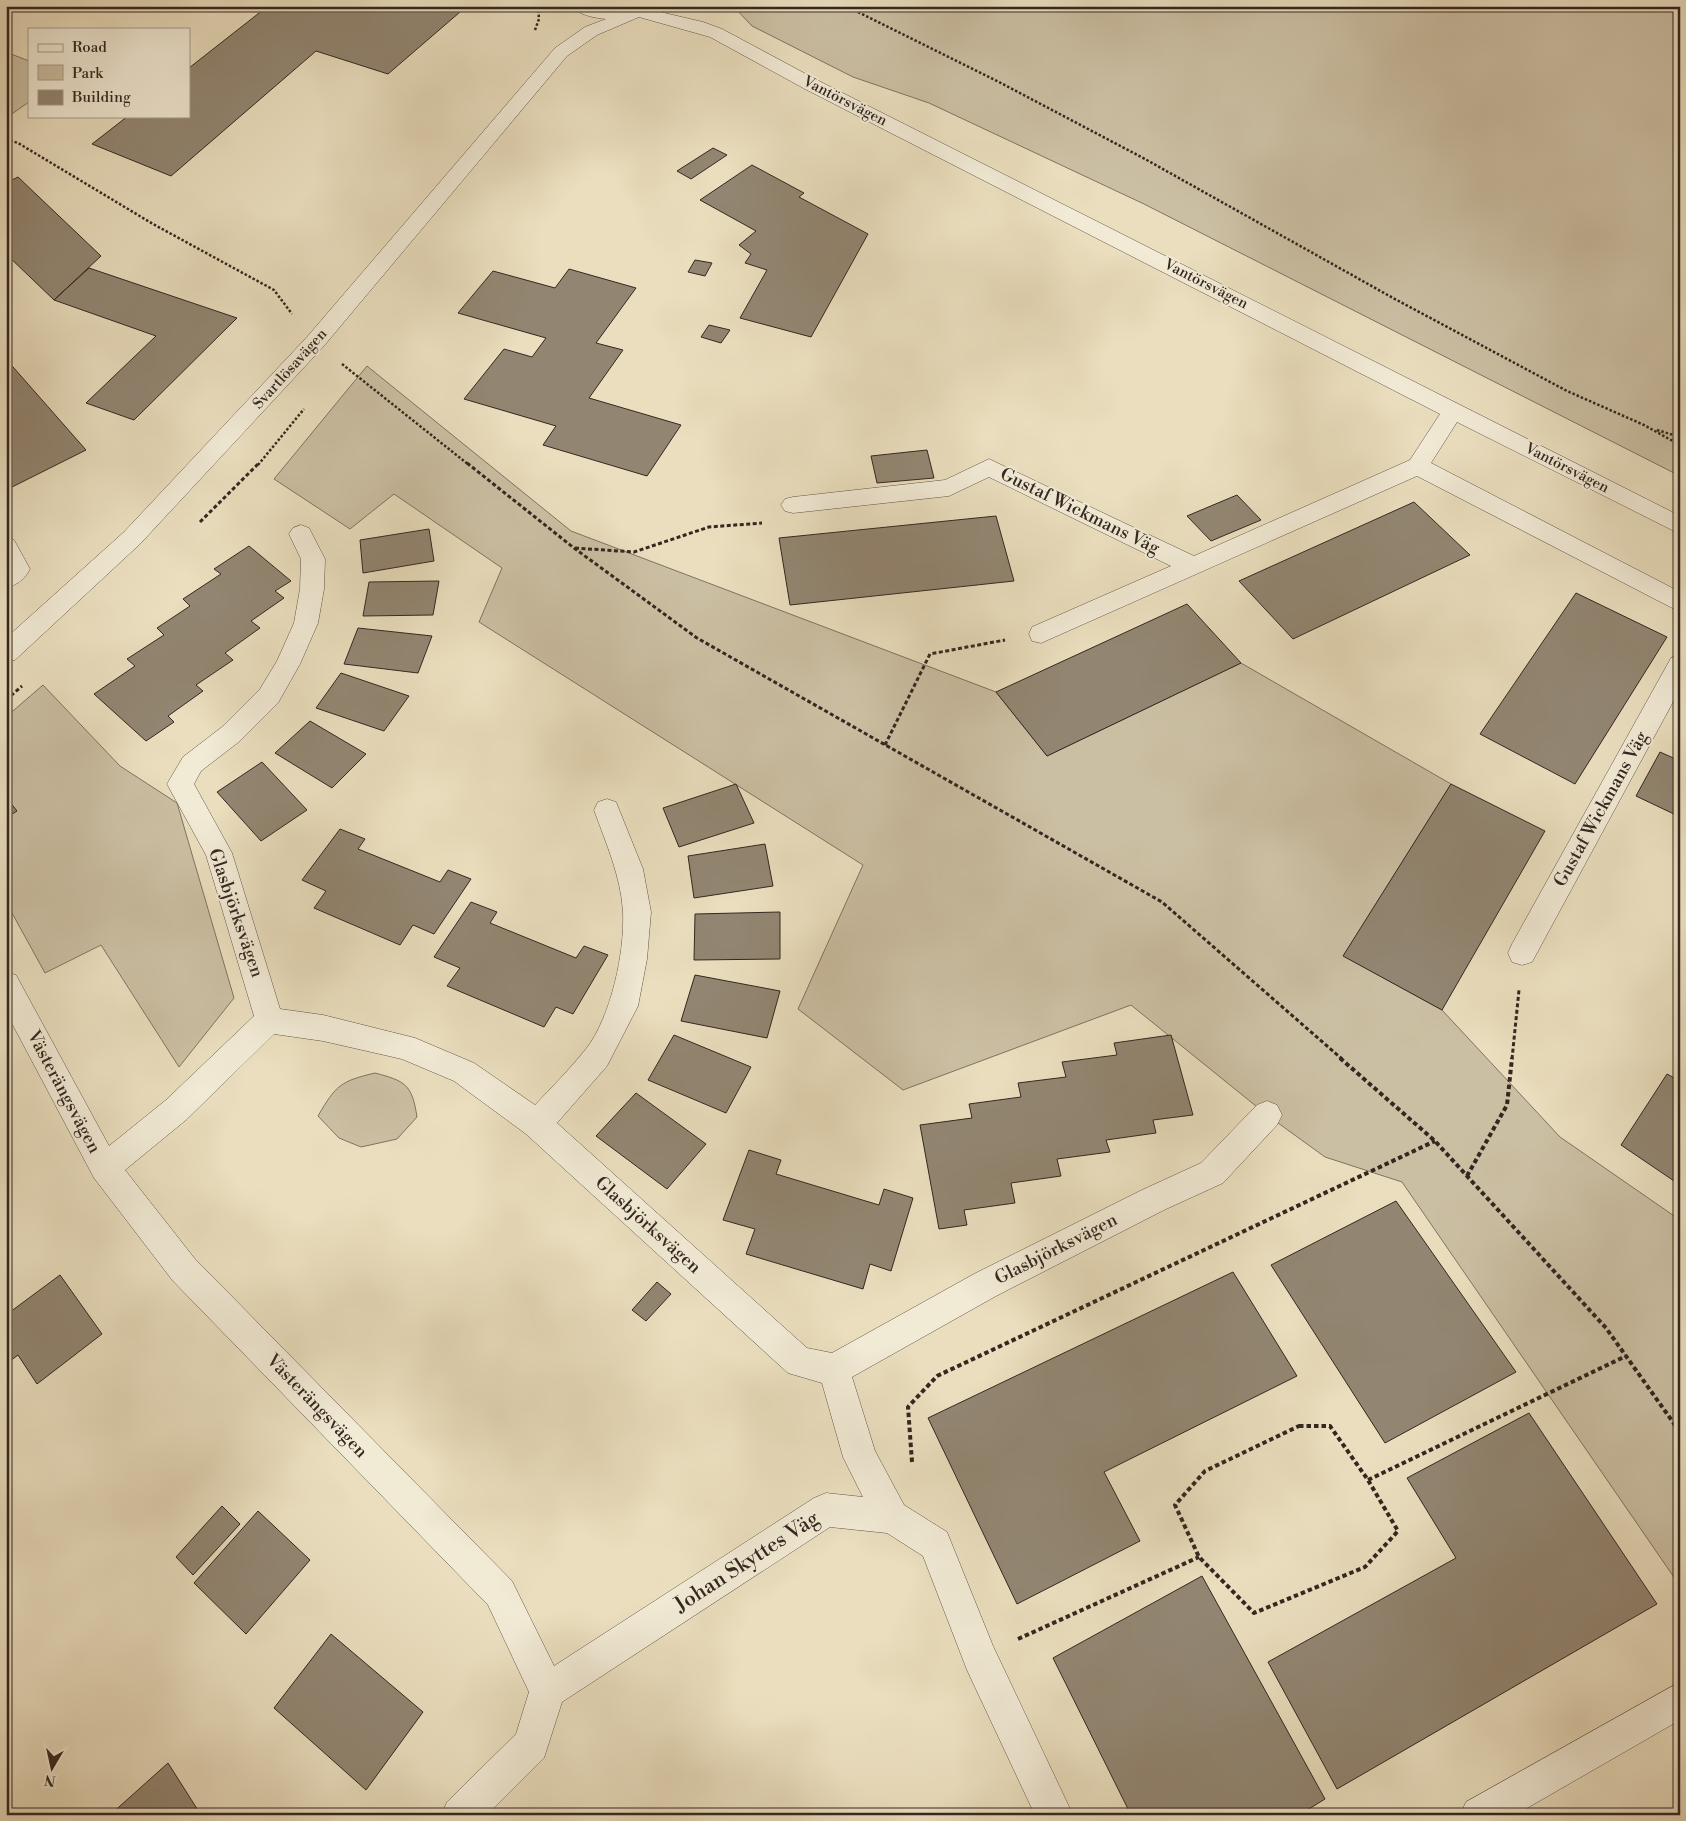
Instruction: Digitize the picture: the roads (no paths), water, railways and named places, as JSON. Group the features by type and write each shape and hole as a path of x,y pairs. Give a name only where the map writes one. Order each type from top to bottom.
{"street":[{"name":"Vantörsvägen","path":"694,8 733,40"},
{"name":"Vantörsvägen","path":"571,14 644,11 697,26 733,40 812,85 1680,526"},
{"name":"Svartlösavägen","path":"550,63 575,41 591,31 644,11"},
{"name":"Svartlösavägen","path":"6,653 132,538 316,342 550,63 558,51 571,14"},
{"path":"1454,410 1418,466 1680,603"},
{"name":"Gustaf Wickmans Väg","path":"1041,634 1418,466"},
{"name":"Gustaf Wickmans Väg","path":"793,505 949,488 989,467 1191,566"},
{"name":"Glasbjörksvägen","path":"301,534 313,559 312,589 306,624 288,664 270,696 231,734 192,764 180,784 219,853 269,1020 323,1028 405,1048 464,1072 537,1124 799,1362 834,1370 985,1285 1153,1200 1212,1173 1266,1115"},
{"path":"6,546 18,570 6,579"},
{"name":"Gustaf Wickmans Väg","path":"1522,953 1680,665"},
{"path":"537,1124 597,1056 624,1006 633,959 637,912 629,869 607,810"},
{"name":"Västerängsvägen","path":"6,984 105,1168 184,1270 500,1592 548,1691"},
{"path":"105,1168 176,1110 269,1020"},
{"path":"834,1370 860,1457 892,1517"},
{"name":"Johan Skyttes Väg","path":"548,1691 826,1510 892,1517 935,1544 980,1657 1054,1815"},
{"path":"460,1815 531,1745 548,1691"},
{"path":"1479,1815 1680,1700"}]}
